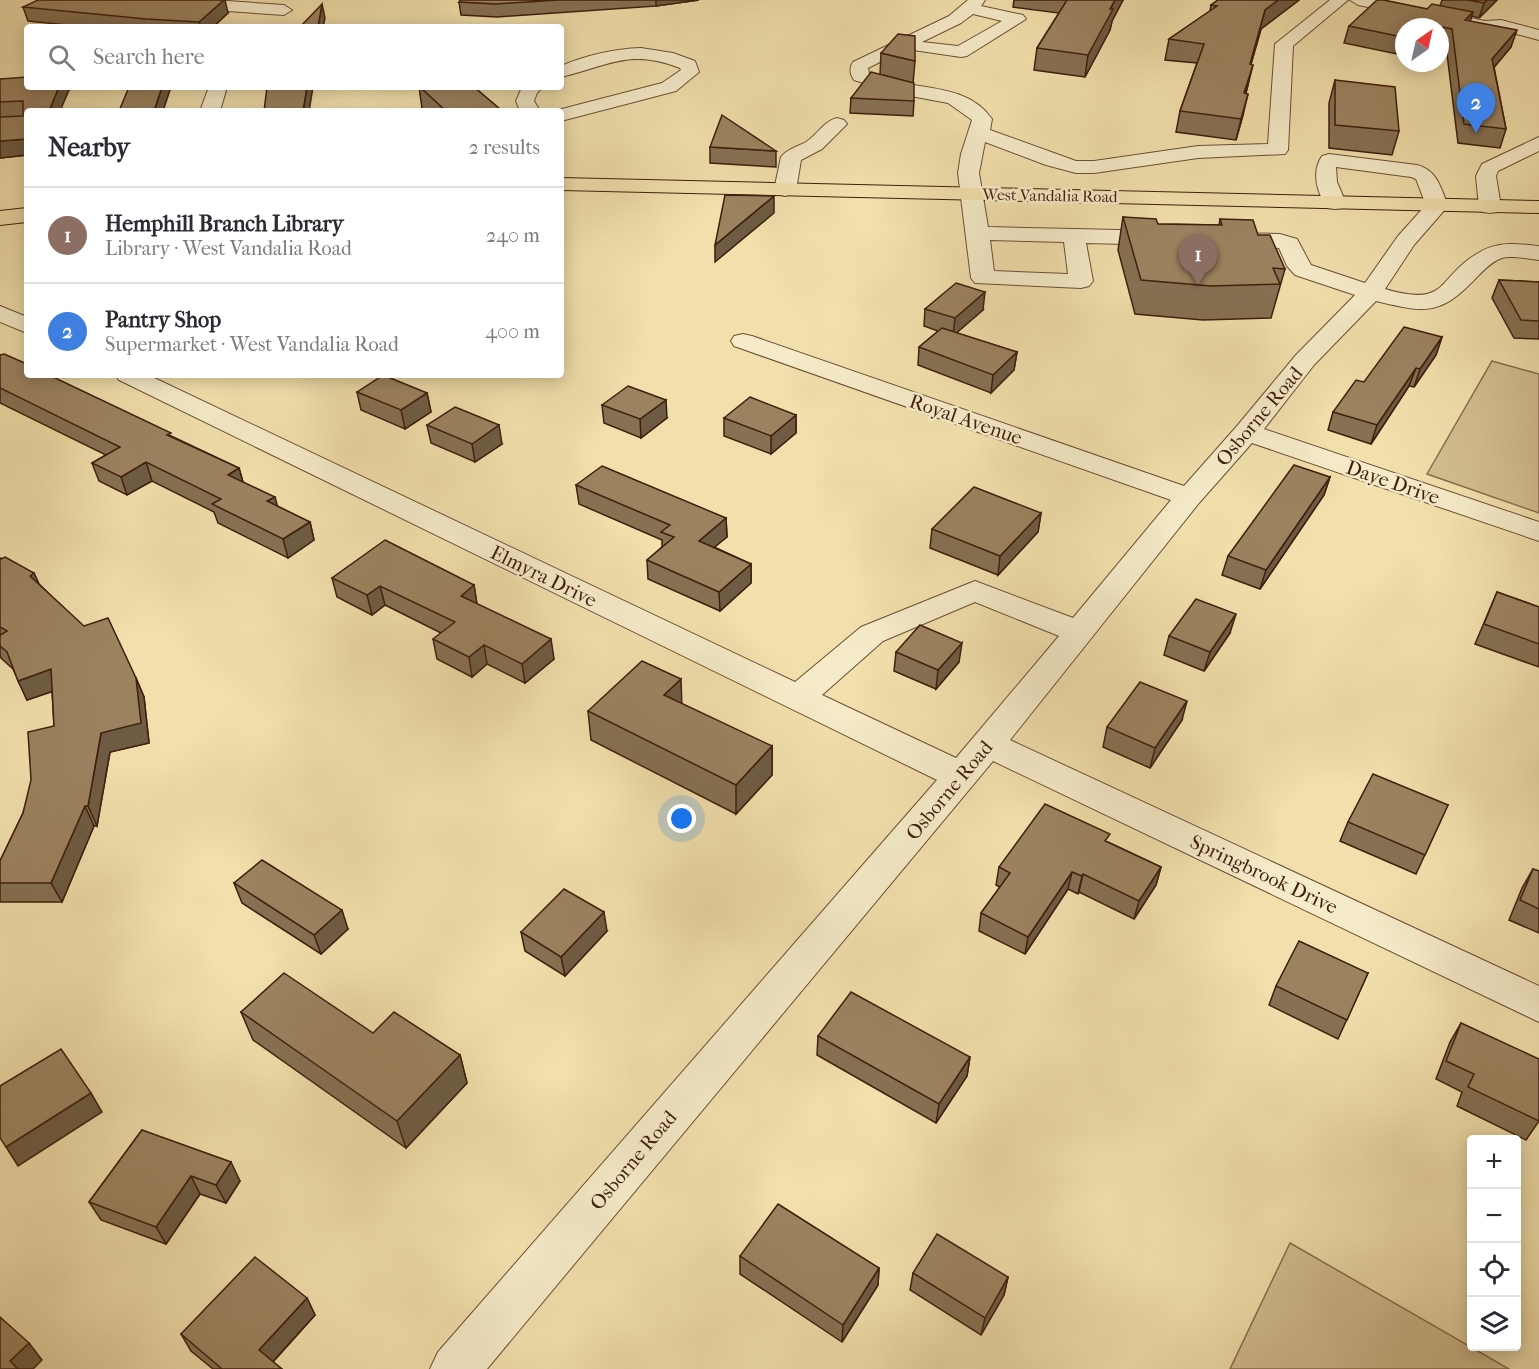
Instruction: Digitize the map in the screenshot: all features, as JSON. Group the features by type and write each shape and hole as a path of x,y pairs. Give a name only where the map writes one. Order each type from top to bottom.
{"main road":[{"name":"West Vandalia Road","path":"564,184 1539,207"},
{"path":"0,218 24,215"}],"street":[{"path":"141,0 284,10"},
{"path":"268,24 301,0"},
{"path":"981,134 1053,161 1076,167 1094,167 1198,152 1278,150 1284,44 1340,0"},
{"path":"1358,0 1485,26 1501,25 1539,35"},
{"path":"905,43 962,52 1017,19 975,4 905,43 872,56 859,66 860,76 879,84 934,92 955,98 973,107 982,119 981,134 970,156 969,193 978,233 983,278 1081,281 1074,236"},
{"path":"1485,26 1491,31 1539,45"},
{"path":"564,71 603,58 648,53 671,57 688,65 690,72 669,87 564,114"},
{"path":"206,108 216,90"},
{"path":"529,90 525,100 529,108"},
{"path":"785,190 791,158 815,145 837,124"},
{"path":"1490,207 1486,176 1489,168 1539,143"},
{"path":"1335,203 1326,179 1325,165 1329,160 1417,171 1425,176 1437,206"},
{"name":"Osborne Road","path":"454,1369 988,744 1189,497 1247,432 1305,360 1371,292 1406,242 1437,206"},
{"path":"978,233 1188,239"},
{"path":"1211,239 1280,241 1289,244 1298,266 1303,270 1371,292 1406,301 1429,303 1444,295 1490,255 1512,251 1539,252"},
{"path":"0,313 24,325"},
{"name":"Royal Avenue","path":"743,341 1189,497"},
{"name":"Elmyra Drive","path":"134,378 961,776"},
{"name":"Daye Drive","path":"1247,432 1539,532"},
{"path":"798,698 872,634 975,591 1079,632"},
{"name":"Springbrook Drive","path":"988,744 1539,1005"}],"shaded area":[{"path":"1492,361 1539,374 1539,513 1427,474"},
{"path":"1290,1243 1467,1345 1467,1351 1478,1351 1509,1369 1230,1369"}],"building":[{"path":"38,0 224,0 199,22 23,7"},
{"path":"461,0 558,0 496,4 459,2"},
{"path":"1067,0 1115,0 1110,9 1113,9 1088,55 1037,48"},
{"path":"1218,0 1278,0 1265,10 1250,64 1253,65 1244,93 1248,94 1241,119 1180,111 1204,44 1169,39 1217,6 1211,5"},
{"path":"1377,0 1383,0 1427,9 1432,4 1473,12 1465,20 1517,30 1492,59 1506,129 1464,124 1449,18 1395,18 1395,36 1349,26"},
{"path":"1467,0 1487,0 1484,3"},
{"path":"322,4 319,24 303,24"},
{"path":"898,34 915,36 915,61 881,53"},
{"path":"871,72 914,83 914,101 851,98"},
{"path":"24,77 24,90 58,90 50,108 24,108 24,139 0,141 0,117 23,116 23,101 0,102 0,79"},
{"path":"1335,80 1395,87 1399,131 1335,125"},
{"path":"128,90 161,90 155,108 120,108"},
{"path":"267,90 306,90 304,108 264,108"},
{"path":"423,90 478,90 499,108 443,108"},
{"path":"722,115 776,151 710,147"},
{"path":"725,195 774,196 715,245"},
{"path":"1123,217 1156,219 1158,224 1222,225 1220,219 1253,220 1258,235 1270,235 1285,269 1273,268 1280,284 1211,286 1141,280"},
{"path":"1499,280 1539,282 1539,321 1521,320"},
{"path":"956,283 985,292 955,318 925,309"},
{"path":"1404,327 1442,337 1420,369 1416,368 1377,425 1333,412 1356,380 1364,382"},
{"path":"942,328 1017,352 993,375 919,347"},
{"path":"4,354 24,363 24,378 55,378 171,433 167,435 239,468 228,475 275,497 267,501 310,522 283,539 212,504 221,499 146,462 121,477 92,463 120,447 0,388 0,355"},
{"path":"378,378 390,378 427,393 401,410 357,392"},
{"path":"628,386 666,400 640,419 602,405"},
{"path":"750,397 796,415 771,436 724,418"},
{"path":"455,407 499,425 472,444 427,425"},
{"path":"1294,465 1330,477 1266,570 1228,556"},
{"path":"602,466 726,518 699,541 751,564 719,592 647,560 674,537 661,532 670,525 576,485"},
{"path":"974,487 1041,513 1000,556 932,529"},
{"path":"385,540 474,585 461,596 551,639 522,664 484,645 469,657 433,639 455,622 380,586 367,595 332,578"},
{"path":"5,557 34,573 30,576 84,626 108,618 136,678 141,723 101,733 88,806 85,806 51,883 0,883 0,861 23,813 31,780 28,732 54,726 51,669 18,681 7,652 0,646 0,635 7,631 0,627 0,558"},
{"path":"1497,592 1539,607 1539,644 1484,624"},
{"path":"1196,599 1236,614 1210,652 1169,636"},
{"path":"920,625 962,643 938,670 896,652"},
{"path":"642,661 681,679 664,695 772,746 736,785 588,711"},
{"path":"1140,682 1187,701 1155,748 1107,727"},
{"path":"1373,774 1448,805 1425,855 1348,822"},
{"path":"1045,804 1110,834 1105,841 1161,867 1139,901 1083,874 1082,876 1072,872 1028,937 981,913 1010,873 999,867"},
{"path":"262,860 342,910 314,935 234,883"},
{"path":"1533,869 1539,871 1539,909 1520,900"},
{"path":"564,889 604,912 561,957 521,932"},
{"path":"1299,941 1368,973 1347,1020 1276,986"},
{"path":"284,973 373,1033 394,1012 460,1055 397,1121 241,1012"},
{"path":"851,992 970,1057 939,1104 818,1036"},
{"path":"1461,1023 1539,1059 1539,1121 1468,1087 1474,1074 1446,1061"},
{"path":"61,1049 91,1093 6,1147 0,1138 0,1086"},
{"path":"142,1130 231,1162 216,1185 191,1176 156,1227 89,1202"},
{"path":"778,1204 879,1268 843,1325 740,1256"},
{"path":"937,1234 1008,1277 985,1318 913,1273"},
{"path":"255,1257 307,1298 259,1350 282,1369 222,1369 181,1334"},
{"path":"0,1317 29,1343 10,1361 18,1369 0,1369"}],"place":[{"name":"Pantry Shop","path":"1476,133"},
{"name":"Hemphill Branch Library","path":"1198,285"}]}
